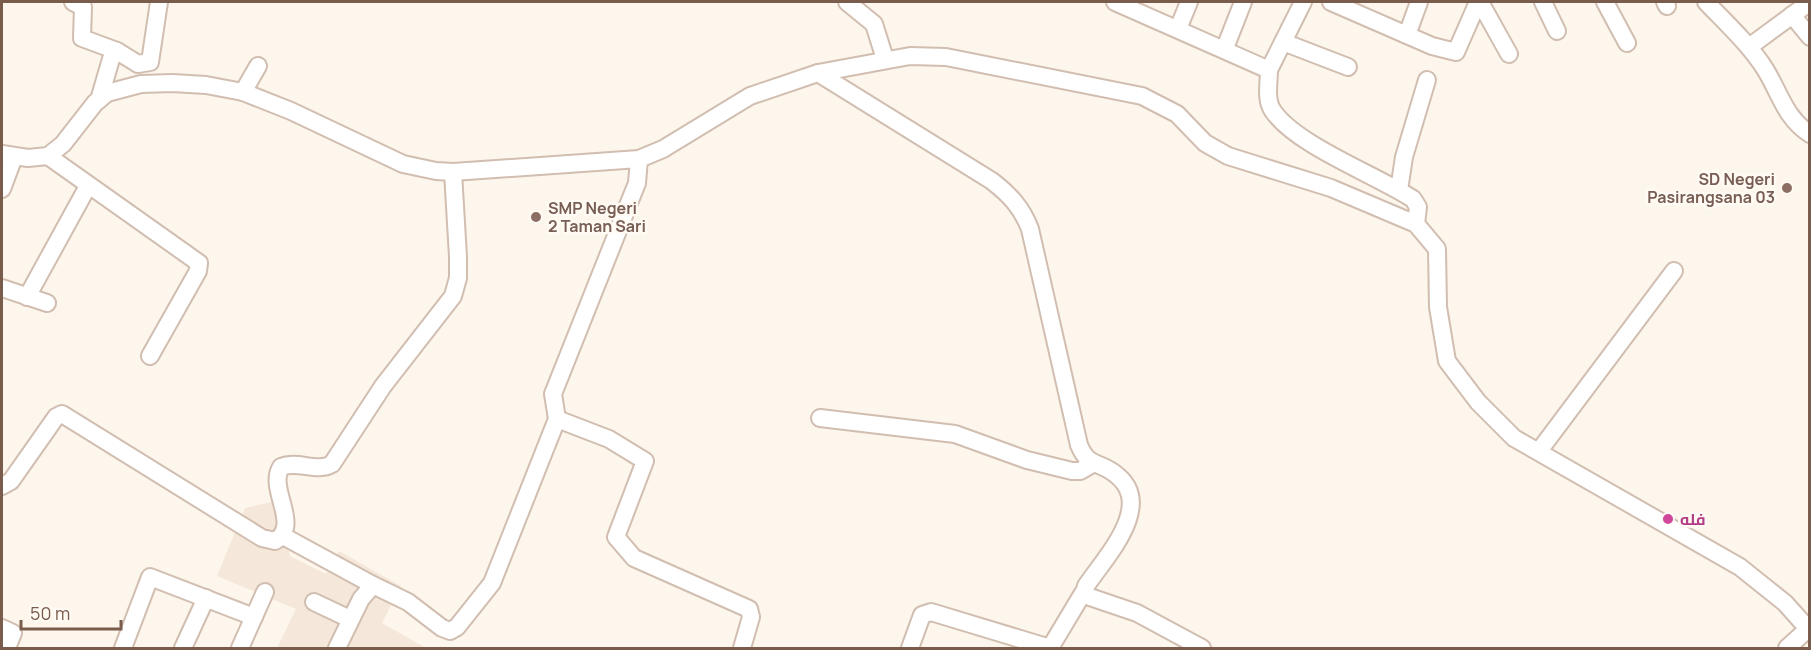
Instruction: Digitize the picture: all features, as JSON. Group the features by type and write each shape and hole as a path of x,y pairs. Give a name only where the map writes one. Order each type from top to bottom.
{"street":[{"path":"74,2 82,7 82,39 117,51 138,64 150,62 159,2"},
{"path":"847,2 874,24 885,59"},
{"path":"1114,2 1225,48 1269,70"},
{"path":"1178,29 1189,2"},
{"path":"1225,48 1243,2"},
{"path":"1304,2 1269,70 1268,98 1272,110 1287,125 1312,142 1413,200 1418,207 1416,224"},
{"path":"1331,2 1359,7 1407,35 1456,52 1479,2"},
{"path":"1407,35 1419,2"},
{"path":"1479,2 1509,54"},
{"path":"1543,2 1557,31"},
{"path":"1605,2 1627,44"},
{"path":"1706,2 1749,47 1765,69 1787,114 1809,134"},
{"path":"1749,47 1809,2"},
{"path":"1792,15 1809,38"},
{"path":"1283,42 1347,67"},
{"path":"99,100 111,59 117,51"},
{"path":"2,189 8,155 38,158 48,156 63,144 99,100 122,87 141,84 206,85 243,92 291,111 403,164 453,172 639,159 663,149 750,96 818,73 885,59 927,55 946,57 1142,96 1177,114 1205,143 1228,156 1331,188 1416,224 1437,249 1438,307 1444,351 1452,371 1478,402 1514,438 1740,567 1785,603 1809,629 1787,648"},
{"path":"243,92 258,66"},
{"path":"818,73 992,181 1016,202 1030,229 1079,445 1092,464 1112,472 1126,485 1131,506 1125,528 1050,648 931,612 922,615 910,648"},
{"path":"1399,190 1404,157 1427,80"},
{"path":"48,156 199,263 198,271 150,356"},
{"path":"283,536 417,607 442,628 450,631 457,627 492,583 557,419 553,394 637,183 639,159"},
{"path":"2,486 11,481 56,417 62,414 262,538 275,541 283,536 286,522 278,478 281,467 291,465 324,468 332,464 383,386 453,296 458,278 458,257 453,172"},
{"path":"27,297 88,186"},
{"path":"1539,451 1674,271"},
{"path":"2,288 46,303"},
{"path":"820,418 955,434 1027,460 1072,471 1080,471 1092,464"},
{"path":"557,419 609,439 645,461 616,537 634,558 749,609 751,617 742,648"},
{"path":"123,648 150,577 254,617"},
{"path":"337,648 350,619 373,585"},
{"path":"240,648 265,592"},
{"path":"1083,593 1087,598 1137,614 1202,648"},
{"path":"183,648 206,598"},
{"path":"314,602 350,619"},
{"path":"2,628 13,633 7,648"}],"shaded area":[{"path":"275,501 290,556 326,574 339,551 401,586 382,623 426,648 277,648 296,609 217,576 245,508"}],"place":[{"name":"SD Negeri Pasirangsana 03","path":"1787,188"},
{"name":"SMP Negeri 2 Taman Sari","path":"536,217"},
{"name":"فله","path":"1668,519"}]}
